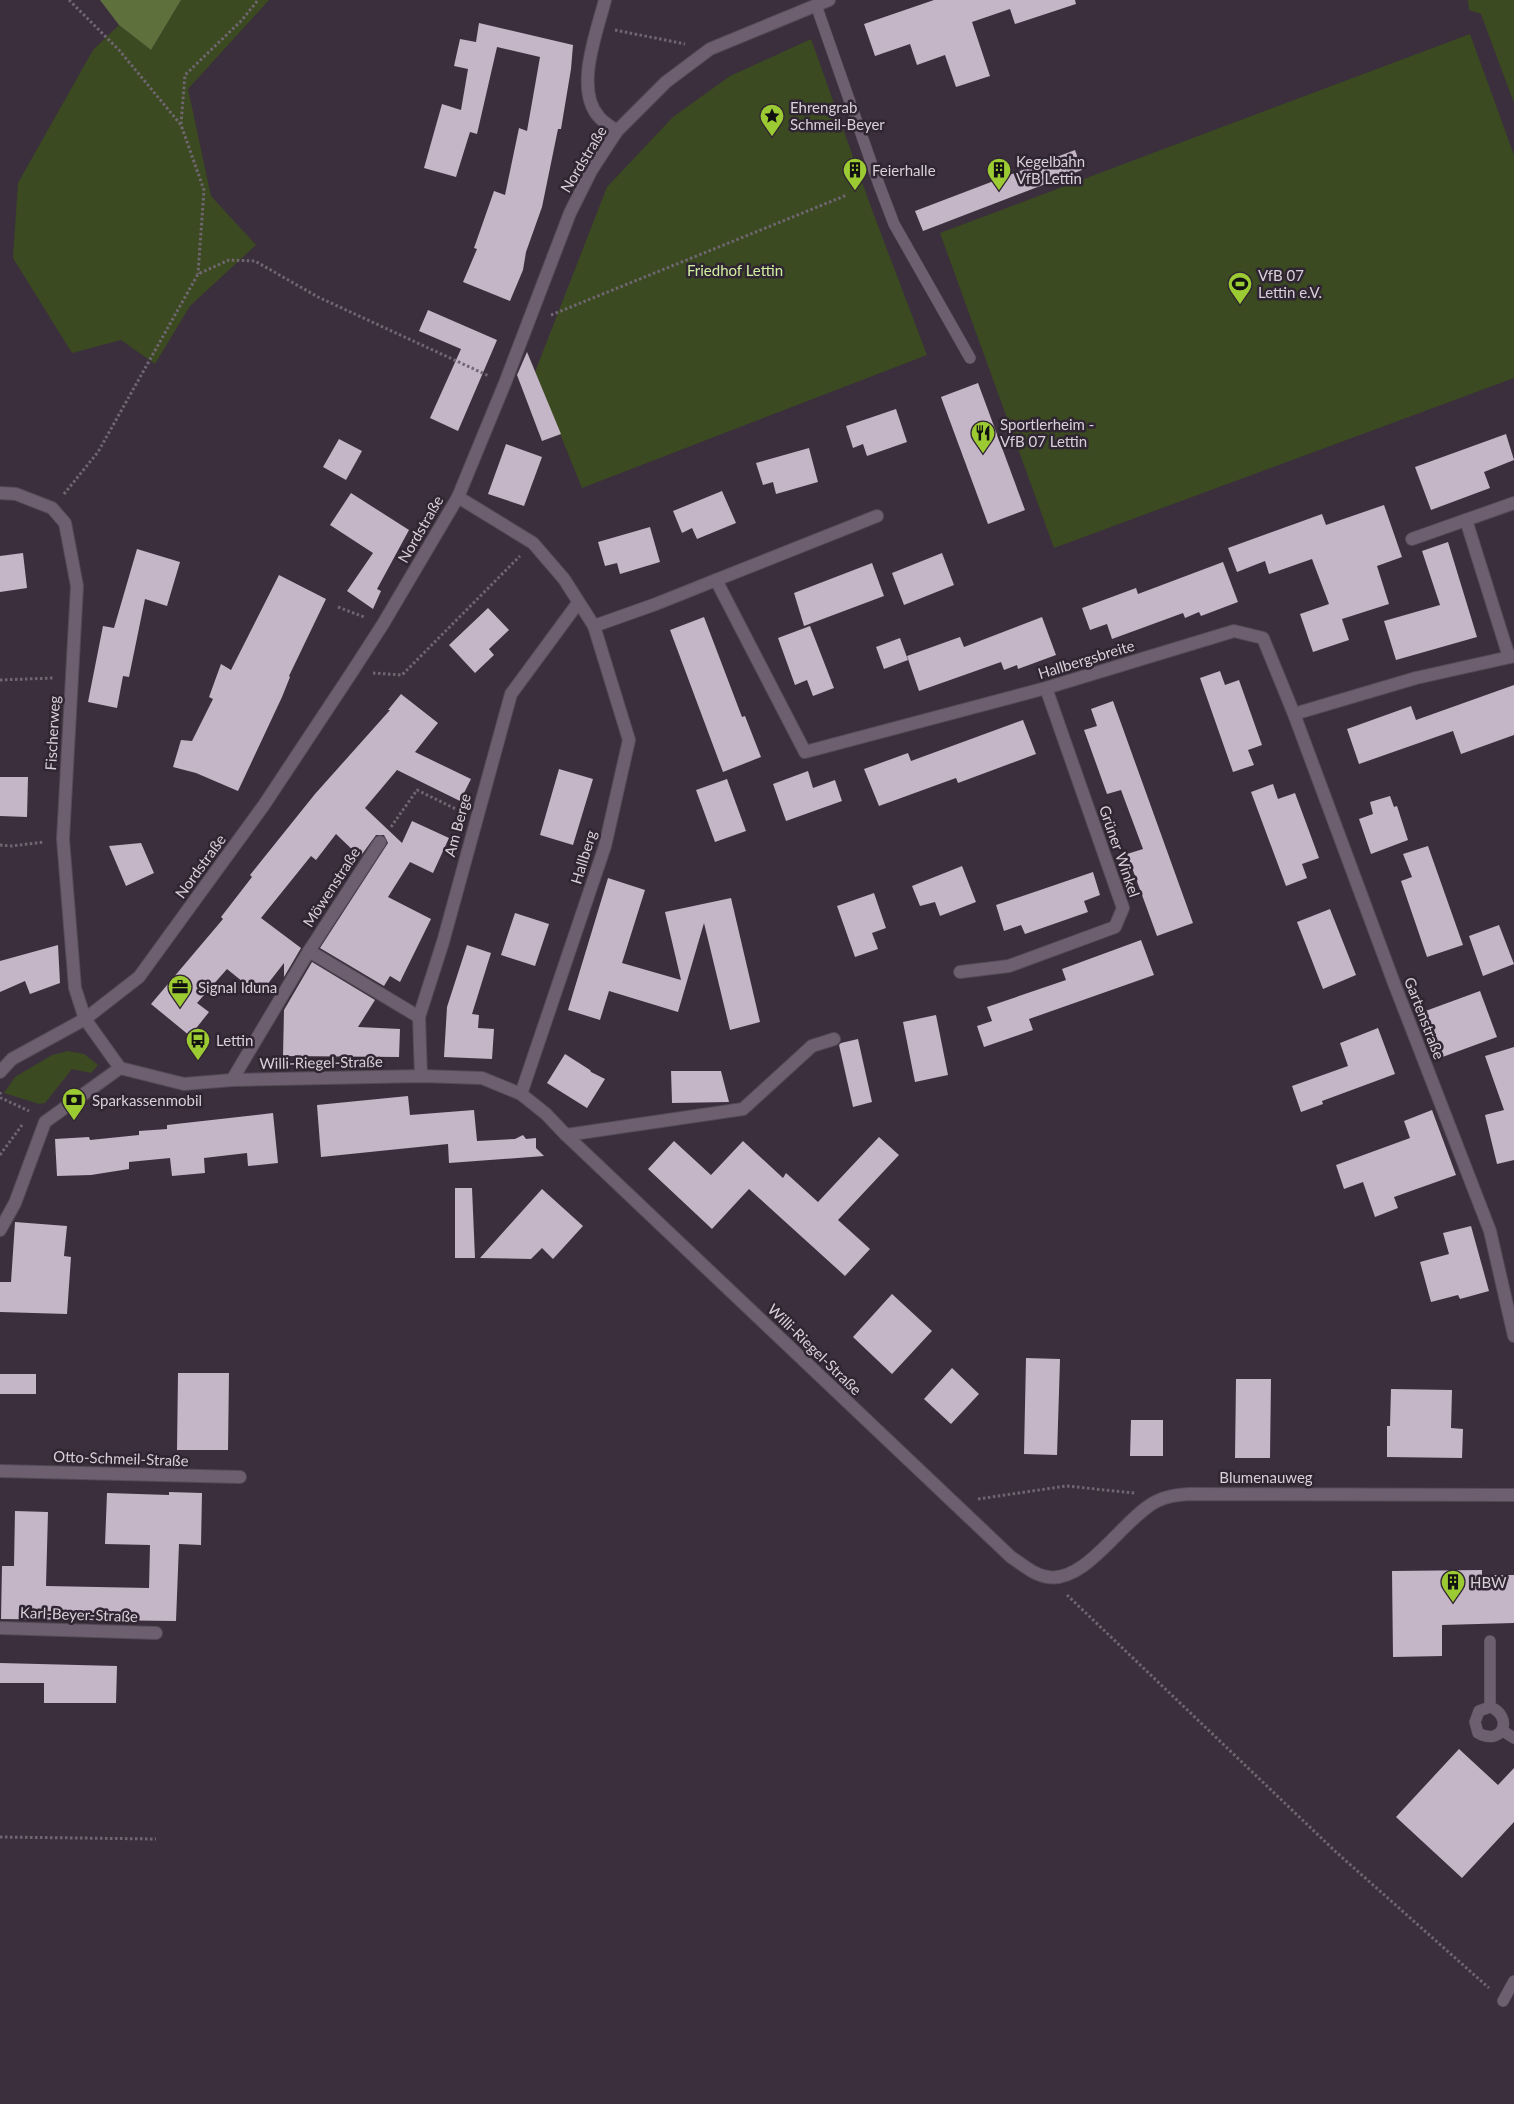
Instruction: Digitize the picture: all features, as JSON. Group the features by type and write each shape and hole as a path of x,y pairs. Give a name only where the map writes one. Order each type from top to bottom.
{"street":[{"path":"605,0 589,64 587,83 591,101 598,116 617,131"},
{"name":"Nordstraße","path":"0,1072 12,1059 85,1019 139,977 264,805 352,672 383,624 458,497 505,383 570,213 591,171 617,131 666,82 704,52 829,0"},
{"path":"0,493 16,494 52,508"},
{"name":"Hallberg","path":"458,497 533,543 564,579 594,626 629,740 605,846 521,1094"},
{"path":"1412,539 1514,503"},
{"name":"Fischerweg","path":"52,508 65,523 77,586 63,839 75,988 85,1019"},
{"path":"594,626 656,604 877,516"},
{"path":"1294,714 1416,678 1511,657 1466,520"},
{"name":"Hallbergsbreite","path":"716,580 805,752 1046,688 1234,631 1263,638 1294,714"},
{"name":"Am Berge","path":"421,1076 419,1017 443,942 511,694 578,603"},
{"name":"Grüner Winkel","path":"960,972 1009,966 1115,927 1123,908 1046,688"},
{"name":"Gartenstraße","path":"1294,714 1394,983 1490,1231 1514,1336"},
{"name":"Möwenstraße","path":"232,1080 309,951 380,842"},
{"name":"Möwenstraße","path":"309,951 419,1017"},
{"path":"0,1230 15,1203 45,1122 120,1068 85,1019"},
{"path":"566,1135 743,1109 812,1046 834,1039"},
{"name":"Willi-Riegel-Straße","path":"120,1068 184,1084 232,1080 421,1076 482,1078 521,1094 546,1114 1011,1557 1034,1572 1048,1578"},
{"name":"Otto-Schmeil-Straße","path":"0,1471 240,1477"},
{"name":"Blumenauweg","path":"1048,1578 1068,1576 1085,1566 1130,1520 1154,1502 1169,1496 1189,1494 1320,1493 1514,1495"},
{"name":"Karl-Beyer-Straße","path":"0,1628 156,1633"}],"lane":[{"path":"816,5 894,224 970,358"},
{"path":"1490,1641 1490,1707"},
{"path":"1490,1707 1504,1716 1505,1723 1503,1730 1498,1735 1485,1737 1476,1729 1475,1716 1484,1708 1490,1707"},
{"path":"1503,1730 1514,1738"},
{"path":"1503,2000 1514,1981"}],"path":[{"path":"52,508 98,452 198,274 204,190 181,125 119,50 69,0"},
{"path":"181,125 185,75 242,20 258,0"},
{"path":"613,30 666,40"},
{"path":"527,325 847,195"},
{"path":"198,274 229,260 255,261 318,297 505,383"},
{"path":"352,672 402,675 533,543"},
{"path":"338,607 383,624"},
{"path":"0,680 54,678"},
{"path":"380,842 417,790 476,818"},
{"path":"0,845 12,846 63,839"},
{"path":"0,1092 2,1098 31,1112 0,1155"},
{"path":"952,1502 1066,1486 1169,1496"},
{"path":"1048,1578 1329,1845 1503,2000"},
{"path":"0,1837 156,1839"}],"green space":[{"path":"100,0 181,0 151,50 119,25"},
{"path":"181,0 269,0 188,89 211,196 256,245 190,306 155,364 121,340 72,353 13,258 18,183 93,50 119,25 151,50"},
{"path":"1468,0 1514,0 1514,103 1481,14 1469,10"},
{"name":"VfB 07 Lettin e.V.","path":"1470,34 1514,155 1514,378 1054,548 940,233"},
{"name":"Friedhof Lettin","path":"811,39 872,210 927,355 582,488 535,372 607,187 673,117 730,76"},
{"path":"68,1051 84,1054 98,1065 91,1073 72,1069 45,1103 39,1104 4,1093 15,1077 52,1055"}],"building":[{"path":"934,0 1075,0 1076,4 1015,24 1010,9 972,22 990,76 956,87 945,55 917,65 910,44 875,56 864,24"},
{"path":"479,23 573,45 561,129 558,129 542,207 526,252 523,270 510,301 463,282 477,249 474,248 494,191 505,195 519,128 527,131 540,57 497,47 477,134 470,132 456,177 424,168 442,104 461,110 468,69 454,66 460,39 476,42"},
{"name":"Kegelbahn VfB Lettin","path":"1075,150 1082,170 923,231 915,211"},
{"path":"428,310 497,340 458,431 430,418 461,349 419,331"},
{"path":"527,352 561,434 542,441 517,375"},
{"name":"Sportlerheim - VfB 07 Lettin","path":"978,383 1025,510 988,524 941,397"},
{"path":"896,409 907,442 867,456 863,444 853,448 846,426"},
{"path":"1506,434 1514,460 1484,472 1490,488 1431,510 1415,467"},
{"path":"339,439 362,451 346,480 323,467"},
{"path":"506,444 542,457 524,506 488,494"},
{"path":"809,448 818,482 776,494 773,482 763,485 756,463"},
{"path":"722,491 736,523 697,539 692,528 682,533 673,511"},
{"path":"351,493 409,530 377,589 381,591 373,609 347,591 373,553 330,525"},
{"path":"1384,505 1402,557 1377,566 1389,604 1342,619 1349,640 1313,652 1300,614 1329,604 1312,559 1269,574 1265,561 1237,572 1228,548 1322,514 1326,525"},
{"path":"650,527 660,562 620,574 617,563 605,566 598,542"},
{"path":"1448,542 1477,637 1396,660 1384,621 1440,605 1422,551"},
{"path":"137,549 180,562 167,606 145,599 129,677 123,676 117,708 88,702 103,626 114,628"},
{"path":"23,553 27,588 0,592 0,556"},
{"path":"942,553 954,585 904,605 892,573"},
{"path":"1223,562 1238,602 1201,616 1199,612 1185,618 1183,613 1112,639 1107,624 1090,630 1082,608 1136,588 1138,594"},
{"path":"872,563 884,596 804,626 794,593"},
{"path":"279,575 326,599 289,676 282,697 238,791 196,773 173,767 181,740 192,741 213,699 209,697 221,664 231,670"},
{"path":"488,608 509,630 489,649 494,655 475,673 449,645"},
{"path":"704,617 742,717 745,716 761,757 723,772 670,630"},
{"path":"1042,617 1056,655 1018,669 1017,665 1004,670 1001,662 919,691 907,656 960,637 964,647"},
{"path":"810,626 834,688 813,696 807,680 795,685 778,638"},
{"path":"900,638 908,660 884,669 876,647"},
{"path":"1220,671 1225,685 1239,680 1262,745 1248,750 1254,765 1233,772 1200,678"},
{"path":"1514,685 1514,735 1461,754 1453,731 1359,764 1347,729 1411,706 1416,720"},
{"path":"401,694 438,723 415,752 471,779 460,801 397,770 365,808 402,843 412,821 449,838 433,873 410,862 388,897 431,919 400,982 390,976 384,986 320,948 388,843 384,835 376,835 360,857 336,834 316,860 311,856 261,918 301,948 284,977 284,963 259,995 227,969 197,1003 209,1012 190,1036 151,1004 223,919 221,917 252,877 250,875 315,794 390,710 388,710"},
{"path":"1113,701 1193,923 1157,936 1127,854 1143,849 1121,790 1107,794 1084,730 1097,726 1091,709"},
{"path":"1023,720 1036,754 958,783 956,778 879,806 864,769 908,753 911,761"},
{"path":"559,769 593,779 573,845 540,835"},
{"path":"808,771 813,788 835,780 842,801 786,821 773,784"},
{"path":"0,777 28,777 27,817 0,816"},
{"path":"727,779 746,831 715,842 696,790"},
{"path":"1273,784 1278,799 1295,793 1319,858 1302,864 1307,878 1286,886 1251,792"},
{"path":"1390,796 1394,807 1397,806 1408,840 1371,854 1359,819 1373,814 1370,802"},
{"path":"141,843 154,873 126,886 109,846"},
{"path":"1428,846 1463,945 1427,957 1401,881 1412,877 1403,854"},
{"path":"962,866 976,902 940,916 935,902 920,906 912,886"},
{"path":"1093,872 1100,895 1084,901 1088,912 1025,934 1021,925 1004,931 996,905"},
{"path":"608,878 645,890 622,963 681,980 665,912 731,898 760,1022 730,1030 704,923 678,1012 609,991 600,1020 568,1010"},
{"path":"874,893 886,928 872,933 878,949 855,957 837,906"},
{"path":"1330,909 1356,975 1323,989 1297,922"},
{"path":"515,913 549,924 535,966 501,955"},
{"path":"1499,925 1514,964 1483,976 1469,936"},
{"path":"1141,940 1154,975 1029,1019 1033,1030 984,1047 977,1026 992,1021 987,1007 1066,980 1062,969"},
{"path":"58,945 60,983 30,994 25,981 0,992 0,961"},
{"path":"467,945 491,953 472,1014 479,1015 478,1028 494,1029 492,1059 444,1057 447,1007"},
{"path":"312,962 375,1000 358,1027 400,1029 399,1057 283,1056 284,1010"},
{"path":"1480,991 1497,1037 1437,1059 1420,1013"},
{"path":"936,1015 948,1075 915,1082 903,1022"},
{"path":"1378,1028 1395,1074 1322,1101 1323,1104 1301,1112 1292,1086 1348,1066 1340,1043"},
{"path":"858,1039 872,1102 853,1107 839,1045"},
{"path":"1514,1047 1514,1160 1497,1164 1485,1115 1504,1110 1485,1056"},
{"path":"565,1054 605,1079 587,1108 547,1083"},
{"path":"671,1071 721,1071 729,1102 672,1103"},
{"path":"408,1096 410,1115 474,1110 477,1141 515,1139 523,1135 526,1139 536,1138 536,1148 544,1156 449,1163 448,1144 321,1157 317,1105"},
{"path":"1432,1110 1456,1175 1394,1197 1398,1208 1375,1217 1363,1182 1344,1189 1336,1165 1410,1138 1404,1121"},
{"path":"273,1113 278,1163 248,1166 247,1153 204,1158 205,1173 172,1176 170,1158 129,1162 129,1169 91,1175 57,1176 55,1139 89,1137 90,1140 139,1135 139,1131 167,1129 167,1125"},
{"path":"879,1137 899,1155 838,1220 870,1249 845,1276 749,1189 712,1229 648,1169 674,1141 711,1175 743,1141 783,1178 786,1173 818,1202"},
{"path":"455,1188 472,1188 475,1258 455,1258"},
{"path":"542,1189 583,1226 553,1259 542,1248 531,1259 480,1258"},
{"path":"15,1222 67,1226 64,1256 71,1257 67,1314 0,1312 0,1282 11,1282"},
{"path":"1471,1226 1489,1291 1460,1299 1458,1295 1431,1302 1420,1262 1449,1254 1443,1233"},
{"path":"892,1294 932,1331 892,1374 853,1337"},
{"path":"1026,1358 1060,1359 1057,1455 1024,1454"},
{"path":"952,1368 979,1394 951,1424 924,1399"},
{"path":"178,1373 229,1373 228,1450 177,1450"},
{"path":"0,1374 36,1374 36,1394 0,1394"},
{"path":"1236,1379 1271,1379 1270,1458 1235,1458"},
{"path":"1391,1389 1452,1390 1451,1428 1463,1429 1462,1458 1387,1457 1387,1426 1390,1426"},
{"path":"1131,1420 1163,1420 1163,1456 1130,1456"},
{"path":"169,1492 202,1493 201,1545 179,1544 176,1621 1,1619 2,1566 14,1566 15,1511 48,1512 46,1586 149,1588 150,1545 105,1544 107,1493 169,1495"},
{"name":"HBW","path":"1482,1570 1482,1575 1514,1575 1514,1623 1442,1625 1442,1656 1393,1657 1392,1571"},
{"path":"0,1663 117,1666 116,1703 44,1703 44,1683 0,1683"},
{"path":"1459,1749 1498,1785 1514,1768 1514,1822 1462,1878 1396,1817"}],"place":[{"name":"Ehrengrab Schmeil-Beyer","path":"772,137"},
{"name":"Feierhalle","path":"855,191"},
{"name":"Kegelbahn VfB Lettin","path":"999,191"},
{"name":"VfB 07 Lettin e.V.","path":"1240,305"},
{"name":"Sportlerheim - VfB 07 Lettin","path":"983,454"},
{"name":"Signal Iduna","path":"180,1008"},
{"name":"Lettin","path":"198,1061"},
{"name":"Sparkassenmobil","path":"74,1121"},
{"name":"HBW","path":"1453,1603"}]}
